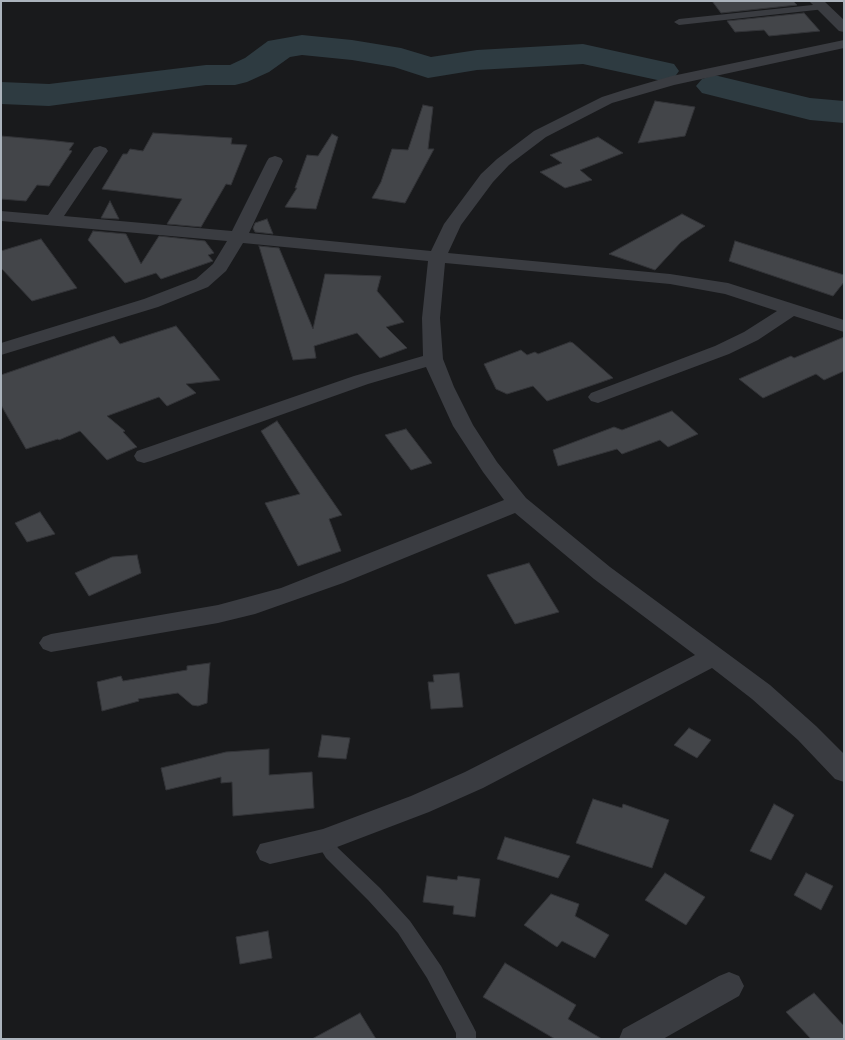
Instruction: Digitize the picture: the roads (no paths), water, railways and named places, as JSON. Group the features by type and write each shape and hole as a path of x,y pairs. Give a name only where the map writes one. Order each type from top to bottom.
{"street":[{"path":"819,4 844,28"},
{"path":"844,44 672,81 632,92 607,100 557,124 526,144 503,162 487,178 453,224 436,257 431,318 433,359 444,387 463,426 490,467 518,503 602,573 761,692 807,733 844,771"},
{"path":"53,220 100,150"},
{"path":"1,349 151,303 202,283 220,267 238,237 275,161"},
{"path":"1,216 238,237 670,279 728,289 844,326"},
{"path":"598,397 722,350 751,336 793,309"},
{"path":"144,456 361,380 433,359"},
{"path":"51,643 218,614 268,601 335,577 518,503"},
{"path":"270,852 324,840 420,804 474,780 714,656"},
{"path":"634,1039 729,986"}],"lane":[{"path":"679,22 819,4"},
{"path":"324,840 332,853 374,894 404,927 434,972 466,1032 466,1039"}],"waterway":[{"path":"1,93 49,95 206,75 235,75 257,65 280,48 302,45 352,50 401,58 428,68 477,60 583,54 662,71"},
{"path":"714,86 810,109 844,112"}]}
